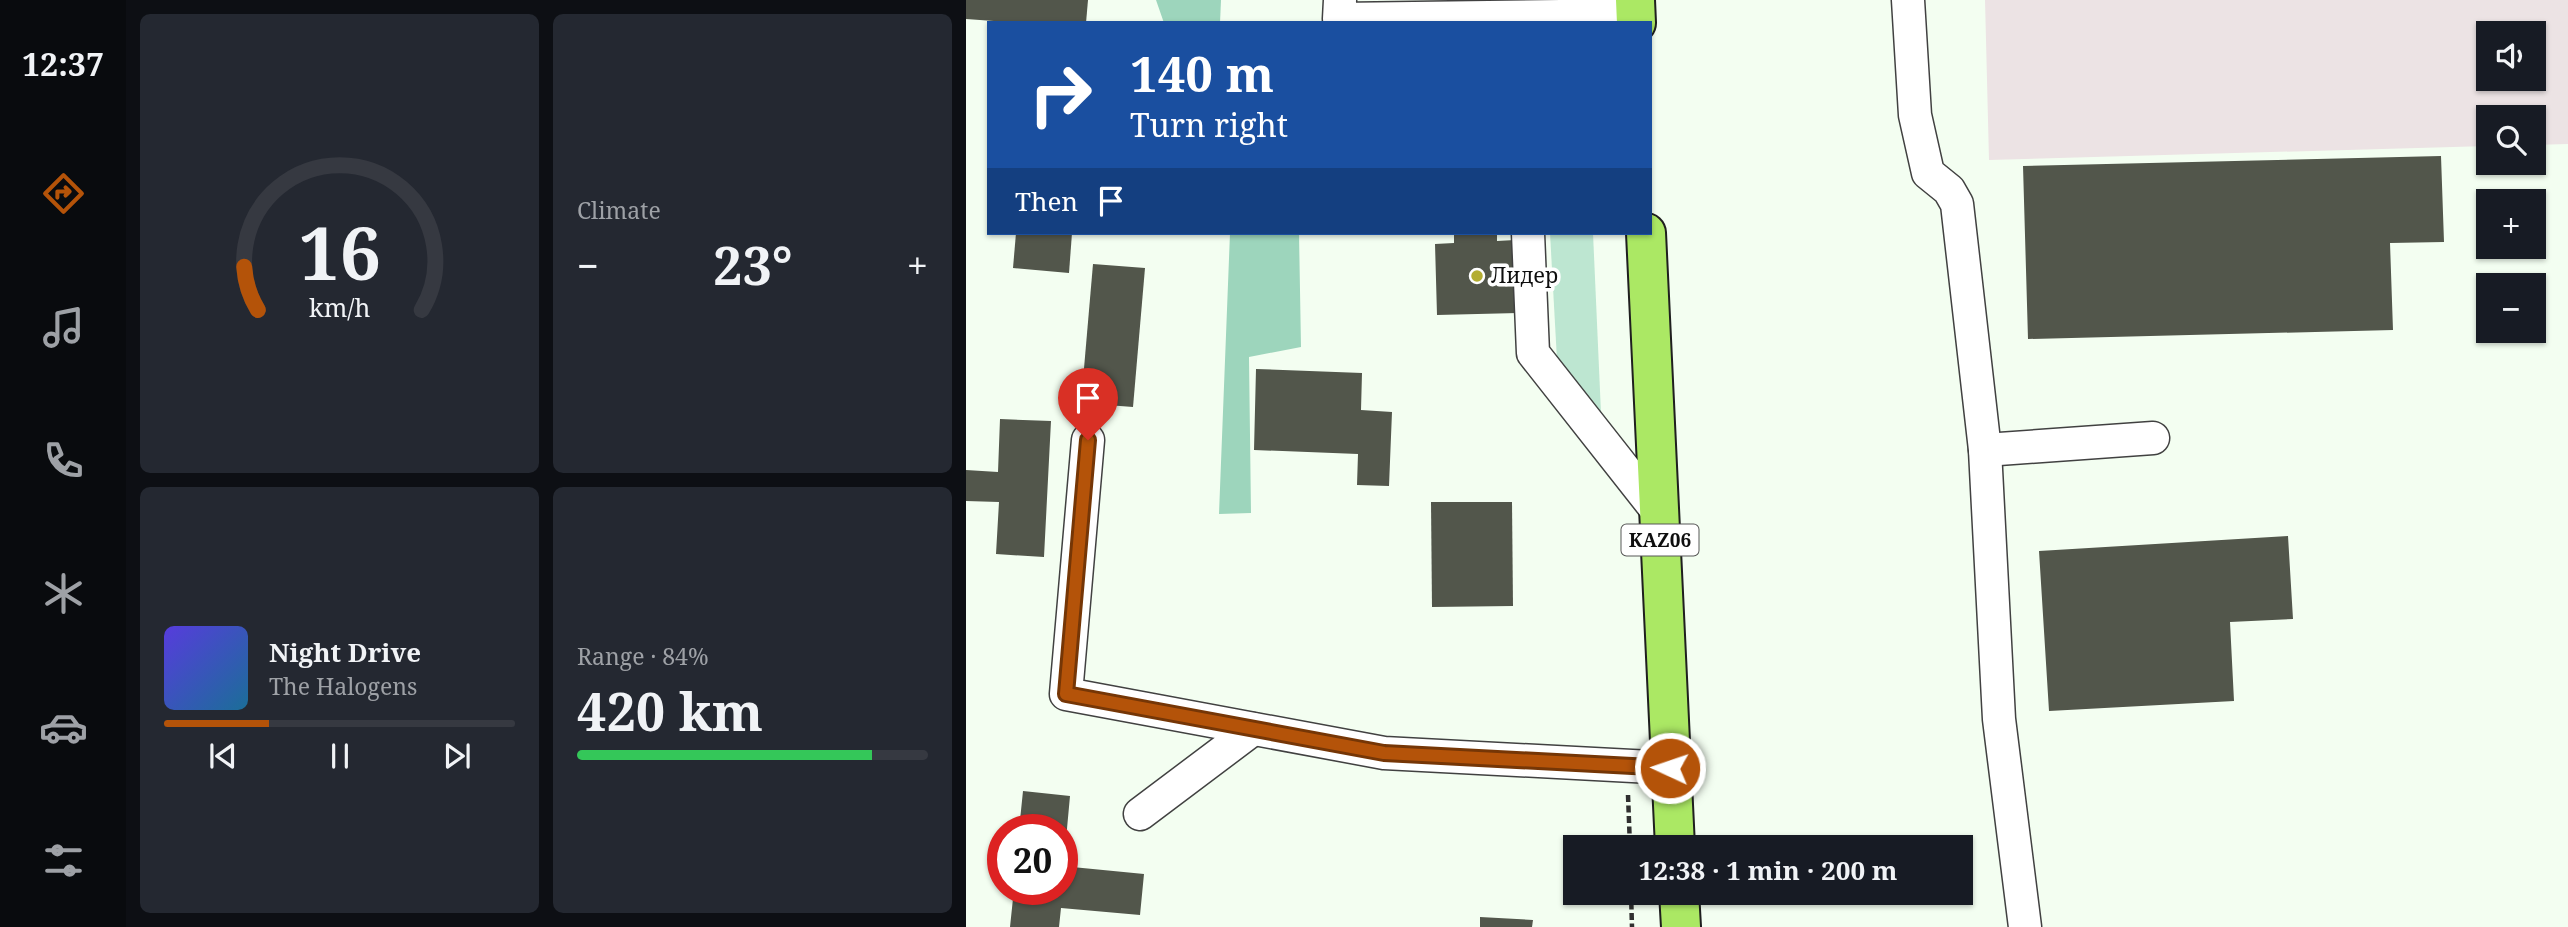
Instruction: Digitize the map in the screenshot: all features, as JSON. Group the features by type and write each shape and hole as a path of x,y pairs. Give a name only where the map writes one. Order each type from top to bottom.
{"highway":[{"name":"KАZ06","path":"1646,235 1674,835"},
{"path":"1680,905 1681,927"}],"lane":[{"path":"1340,0 1339,19 1635,12"},
{"path":"1908,0 1915,115 1928,173 1949,190 1957,204 1985,450 1999,719 2025,927"},
{"path":"1528,235 1533,353 1659,513"},
{"path":"1985,450 2153,438"},
{"path":"1088,440 1066,694 1384,753 1670,768"},
{"path":"1140,814 1253,729"}],"path":[{"path":"1627,766 1630,835"},
{"path":"1631,905 1632,927"}],"shaded area":[{"path":"1985,0 2568,0 2568,144 2546,145 2546,105 2476,105 2476,146 1989,160"}],"green space":[{"path":"1156,0 1221,0 1220,21 1163,21"},
{"path":"1230,235 1299,235 1301,347 1249,357 1251,513 1219,514"},
{"path":"1550,235 1593,235 1601,413 1557,360"}],"building":[{"path":"966,0 1088,0 1086,21 966,19"},
{"path":"2441,156 2444,242 2390,243 2393,330 2028,339 2023,166"},
{"path":"1016,235 1072,235 1069,273 1013,268"},
{"path":"1454,235 1497,235 1497,241 1515,240 1518,313 1437,315 1435,244 1454,243"},
{"path":"1093,264 1145,268 1133,407 1081,403"},
{"path":"1256,369 1362,373 1361,410 1392,412 1389,486 1357,485 1358,454 1254,450"},
{"path":"1000,419 1051,421 1044,557 996,554 999,502 966,501 966,470 998,472"},
{"path":"1431,502 1512,502 1513,606 1432,607"},
{"path":"2288,536 2293,619 2230,622 2234,701 2049,711 2039,551"},
{"path":"1023,791 1070,796 1068,814 1021,814"},
{"path":"1078,868 1144,874 1140,915 1061,908 1059,927 1010,927 1012,905 1078,905"},
{"path":"1480,917 1533,920 1532,927 1480,927"}],"place":[{"name":"Лидер","path":"1477,276"}],"route":[{"path":"1088,440 1066,694 1384,753 1670,768"}]}
